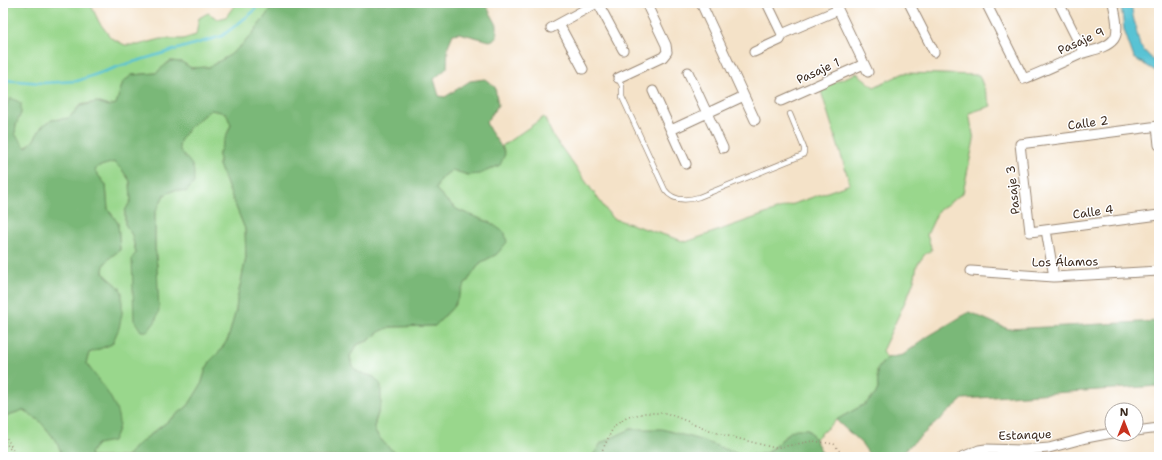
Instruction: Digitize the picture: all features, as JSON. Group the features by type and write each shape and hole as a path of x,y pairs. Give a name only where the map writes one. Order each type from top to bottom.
{"street":[{"path":"550,28 598,3 623,50"},
{"path":"618,78 663,57 667,52 666,46 646,3"},
{"path":"701,3 755,120"},
{"path":"754,52 782,38 782,34 767,3"},
{"path":"909,3 934,52"},
{"name":"Pasaje 9","path":"986,3 1024,79 1084,53 1107,45 1114,38 1116,21 1113,3"},
{"path":"1059,3 1084,53"},
{"path":"782,34 837,6"},
{"name":"Pasaje 1","path":"781,101 866,68 837,6"},
{"path":"559,24 583,69"},
{"path":"688,72 723,148"},
{"path":"653,91 686,164"},
{"path":"671,130 744,96"},
{"path":"1158,126 1159,145"},
{"name":"Calle 2","path":"1020,144 1158,126"},
{"name":"Pasaje 3","path":"1020,144 1030,232"},
{"name":"Calle 4","path":"1030,232 1159,215"},
{"path":"1046,230 1054,277"},
{"name":"Los Álamos","path":"971,271 1054,277 1159,271"},
{"path":"1144,429 1159,428"},
{"name":"Estanque","path":"962,457 979,450 986,449 1025,450 1049,448 1104,435"}],"lane":[{"path":"618,78 622,86 622,97 665,190 671,196 679,199 688,200 699,197 802,155 804,148 790,114"}],"path":[{"path":"599,457 614,426 628,417 645,413 666,413 720,434 775,448 813,442 834,444 844,457"},
{"path":"3,431 16,457"},
{"path":"3,438 16,457"}],"green space":[{"path":"3,3 90,3 99,22 111,38 125,45 138,45 161,39 183,39 196,35 199,18 208,13 218,19 226,17 236,3 275,3 253,33 230,55 209,67 191,68 182,62 170,61 156,73 132,75 123,82 116,104 108,106 97,102 80,105 69,118 52,120 42,126 34,140 25,148 15,134 16,125 21,113 11,99 3,110"},
{"path":"275,3 483,3 487,7 497,25 497,38 490,41 459,33 453,34 448,46 447,68 434,79 439,96 445,97 470,81 485,79 495,87 498,105 486,122 505,154 500,165 480,174 468,175 452,170 440,179 436,189 458,210 491,223 505,233 507,242 497,254 480,263 462,289 454,306 435,326 390,327 379,332 368,341 358,344 350,356 352,366 358,372 374,377 381,385 381,404 375,422 375,432 384,443 400,457 126,457 138,444 188,406 201,385 206,369 211,360 220,351 228,339 236,310 246,258 245,229 219,165 219,153 231,125 226,113 211,110 190,127 181,139 179,145 180,150 191,163 193,168 194,183 186,192 175,190 164,195 155,213 155,249 159,311 155,322 148,331 141,331 134,320 132,258 136,253 132,235 125,224 125,211 131,200 130,181 114,162 97,167 95,171 106,185 108,209 118,223 120,250 106,262 103,273 119,287 122,292 122,314 119,328 112,344 89,353 86,363 111,399 118,415 119,425 113,441 97,444 90,453 91,457 61,457 59,448 53,437 37,419 23,410 3,417 3,110 11,98 21,103 21,113 16,125 15,134 26,148 34,140 42,126 52,120 69,118 80,106 97,102 108,106 116,104 123,82 132,75 156,73 170,61 182,62 191,68 209,67 230,55 253,33"},
{"path":"857,73 874,87 904,73 979,75 991,106 969,113 974,140 963,193 938,211 927,235 932,250 925,254 917,265 910,291 882,351 886,358 877,370 878,389 875,395 865,404 836,420 815,439 808,429 790,432 768,452 757,455 745,455 631,429 601,443 592,457 400,457 384,443 375,432 375,423 381,404 374,377 358,372 352,366 350,356 358,344 368,341 379,332 390,327 435,326 454,306 462,289 480,263 497,254 491,223 458,210 436,189 440,179 452,170 468,175 505,154 502,146 544,117 553,136 612,218 686,242 850,184 820,88"},
{"path":"211,110 226,113 231,125 219,153 219,165 245,229 246,258 236,310 228,339 220,351 211,360 206,369 201,385 188,406 138,444 126,457 91,457 89,453 97,444 86,363 89,353 112,344 119,287 103,273 103,269 106,262 120,250 118,223 108,209 106,185 95,171 97,167 114,162 130,181 131,200 125,211 125,224 132,235 136,253 157,266 155,249 155,213 164,195 175,190 193,168 181,152 179,142 191,126"},
{"path":"969,312 1008,329 1159,321 1159,386 963,399 897,457 871,457 862,444 836,420 865,404 875,395 878,389 877,370 886,358 903,355 927,337"},
{"path":"23,410 37,419 49,431 59,448 61,457 8,457 3,451 3,417"},
{"path":"631,429 662,429 704,441 730,451 745,455 757,455 769,452 790,432 796,429 808,429 825,457 592,457 601,443"}],"water":[{"path":"1121,3 1131,3 1140,46 1153,60 1159,62 1159,73 1134,58 1124,30"}],"waterway":[{"path":"3,80 43,83 77,81 123,65 222,36 253,12 259,3"}]}
